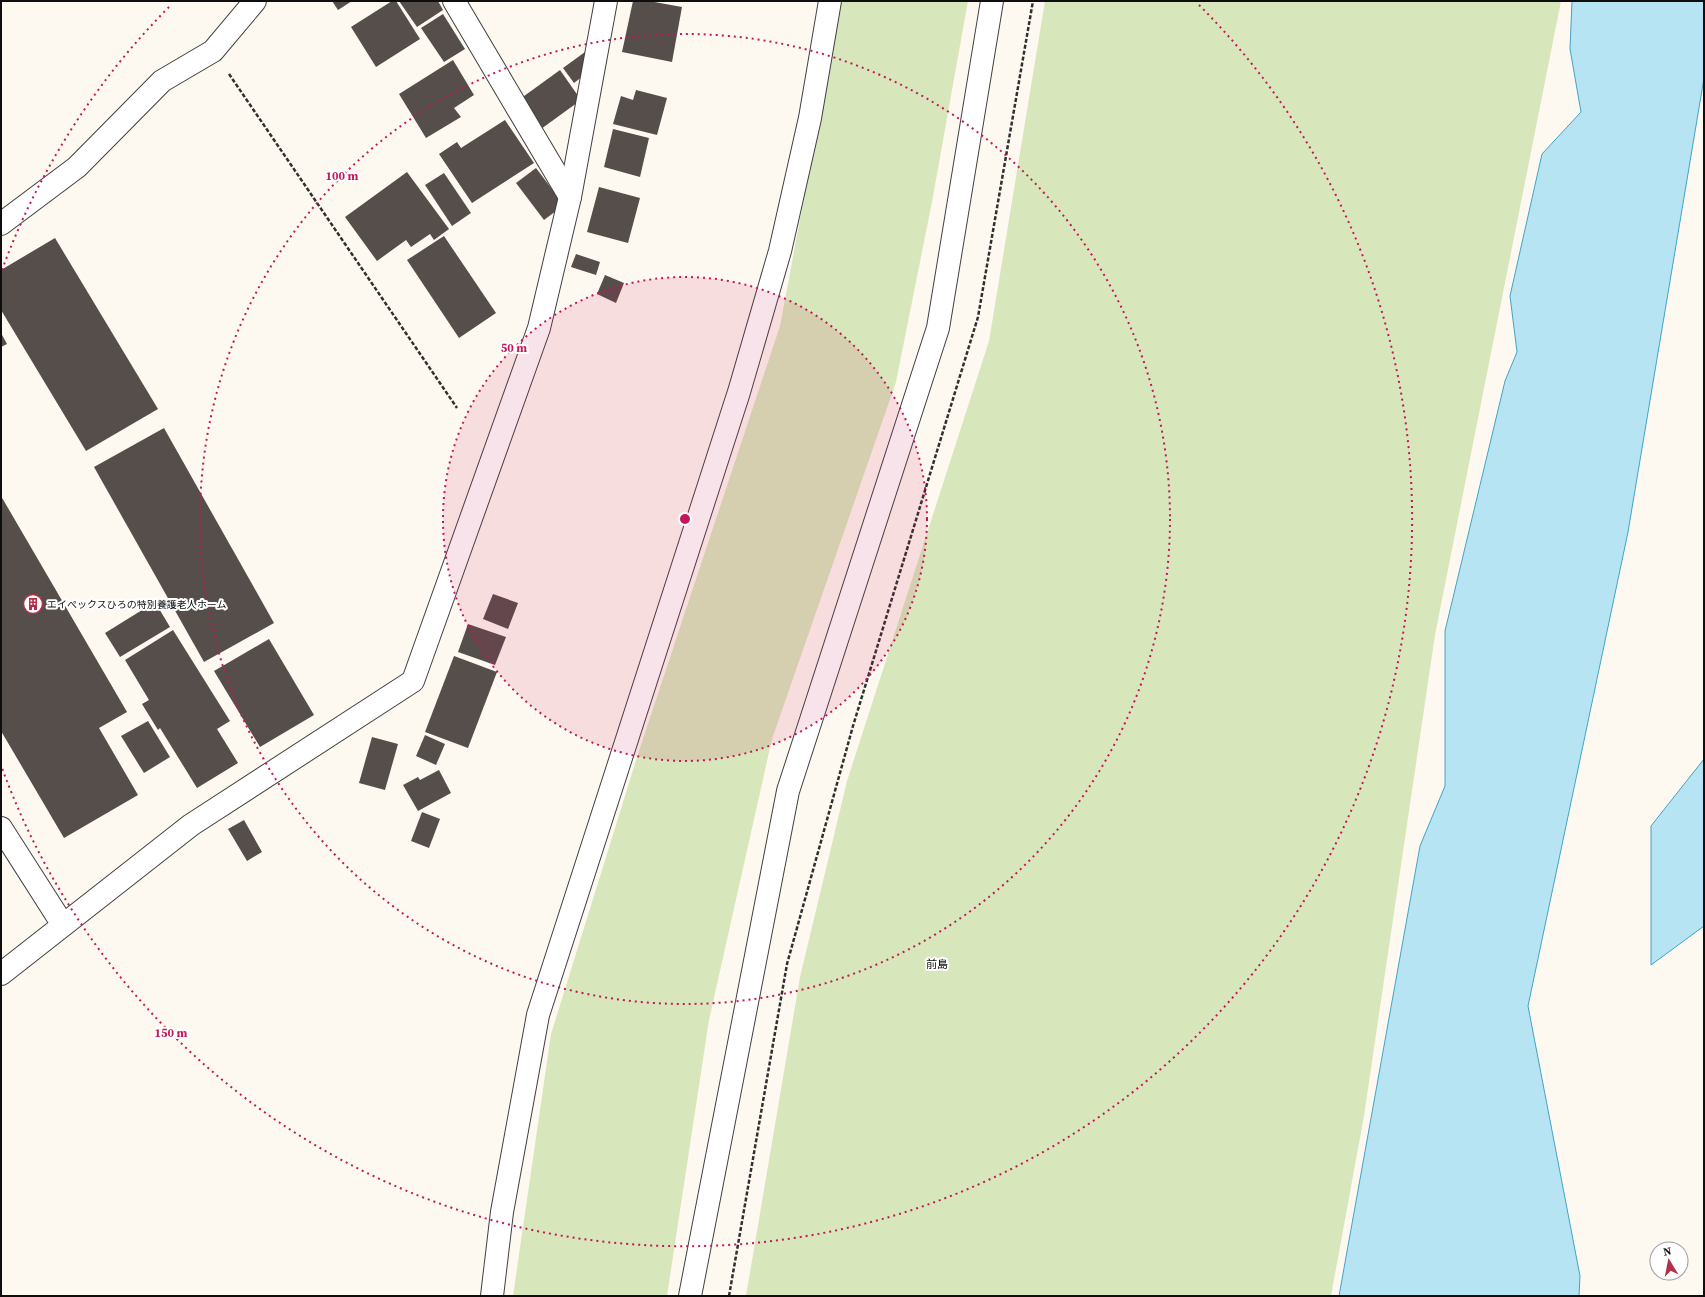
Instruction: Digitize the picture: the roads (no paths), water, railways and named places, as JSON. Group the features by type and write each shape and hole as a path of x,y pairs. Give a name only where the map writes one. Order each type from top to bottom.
{"street":[{"path":"1,224 77,167 162,81 213,51 255,1"},
{"path":"454,1 570,197"},
{"path":"1,974 191,824 413,681 539,328 570,197 606,1"},
{"path":"492,1296 502,1212 538,1014 739,392 778,258 810,118 830,1"},
{"path":"690,1296 788,791 938,328 992,1"},
{"path":"1,828 63,925"}],"water":[{"path":"1572,1 1704,1 1704,78 1628,532 1528,1006 1580,1276 1579,1296 1339,1296 1420,846 1445,786 1445,631 1505,381 1517,352 1510,296 1542,154 1581,112 1570,49"},
{"path":"1704,759 1704,926 1651,965 1651,826"}],"place":[{"name":"エイぺックスひろの特別養護老人ホーム","path":"33,604"}],"district":[{"name":"前島","path":"937,964"}]}
